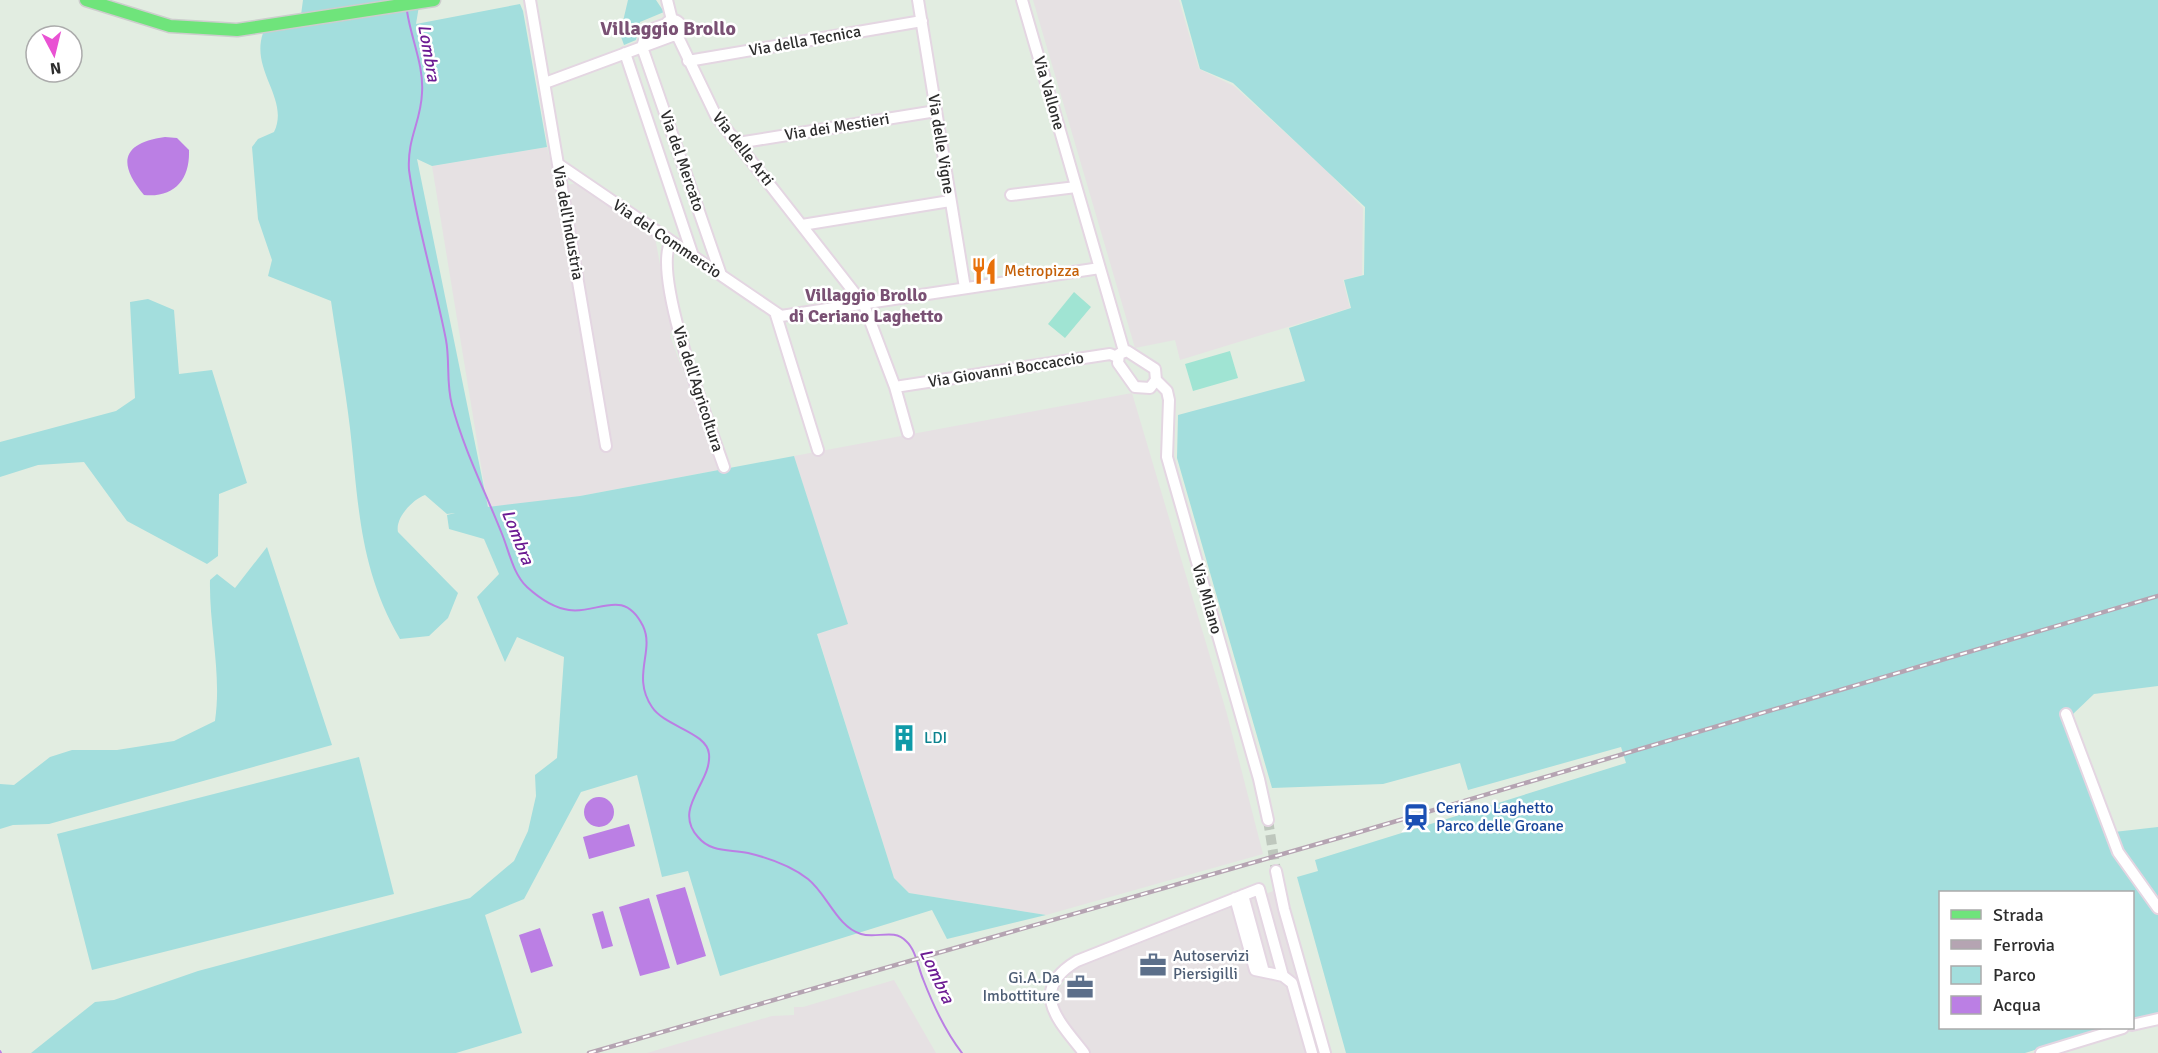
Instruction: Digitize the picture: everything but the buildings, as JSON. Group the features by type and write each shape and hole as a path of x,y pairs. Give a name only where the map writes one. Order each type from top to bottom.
{"main road":[{"path":"86,0 170,26 218,30 270,26 434,0"}],"street":[{"name":"Via dell'Industria","path":"530,0 606,446"},
{"path":"642,47 647,31 669,22 667,0"},
{"name":"Via delle Vigne","path":"918,0 965,288"},
{"name":"Via Vallone","path":"1022,0 1100,268"},
{"name":"Via della Tecnica","path":"688,61 922,21"},
{"name":"Via delle Arti","path":"669,22 681,25 675,35 716,116 864,304 895,387 908,433"},
{"path":"545,82 675,35"},
{"name":"Via del Mercato","path":"642,47 721,275"},
{"name":"Via del Mercato","path":"625,53 693,256"},
{"name":"Via dei Mestieri","path":"738,143 936,111"},
{"name":"Via del Commercio","path":"558,164 776,315"},
{"path":"1011,195 1076,187"},
{"path":"802,225 950,201"},
{"name":"Via dell'Agricoltura","path":"671,241 666,254 677,330 724,467"},
{"path":"818,450 776,315 786,317 1100,268 1121,354 1118,363 1135,387 1150,388 1156,380"},
{"name":"Via Milano","path":"1121,354 1151,366 1157,375 1156,380 1167,391 1169,400 1167,457 1268,820"},
{"name":"Via Giovanni Boccaccio","path":"895,387 1121,354"},
{"path":"2066,714 2118,852 2158,908"},
{"path":"1276,871 1284,909 1325,1053"},
{"path":"1084,1053 1062,1028 1054,1011 1051,997 1053,984 1062,971 1077,962 1258,889 1283,976"},
{"path":"1239,897 1264,972 1283,976 1292,983 1312,1053"},
{"path":"2134,1025 2158,1019"},
{"path":"2041,1053 2120,1029"}],"shaded area":[{"path":"1033,0 1179,0 1199,69 1234,86 1325,169 1363,208 1362,275 1343,280 1350,308 1180,360 1175,340 1135,348"},
{"path":"547,147 557,188 576,183 655,237 672,331 670,335 718,470 580,496 488,508 432,166"},
{"path":"1074,292 1091,307 1065,338 1048,324"},
{"path":"1230,351 1238,378 1193,391 1185,364"},
{"path":"1132,393 1227,714 1263,854 1046,915 909,893 894,878 817,633 847,623 794,456"},
{"path":"1273,891 1317,1053 1089,1053 1074,1036 1061,1013 1058,1000 1060,988 1075,969"},
{"path":"894,980 936,1053 647,1053 772,1016 794,1015 794,1007 803,1007"}],"green space":[{"path":"303,0 420,0 416,24 520,4 523,11 547,147 432,166 417,159 488,507 580,496 794,456 848,624 817,634 894,878 909,893 1046,915 947,939 932,910 720,976 688,871 662,877 637,775 581,792 524,899 485,915 522,1033 456,1053 31,1053 95,1002 114,1000 198,971 470,898 514,861 528,831 536,796 535,775 557,758 564,657 517,637 505,662 477,597 499,574 484,539 449,529 447,515 455,513 447,514 425,495 415,501 402,515 398,532 458,593 448,618 429,636 400,639 386,613 376,587 363,536 348,412 331,301 268,276 272,260 258,219 252,147 258,139 274,132 278,120 274,96 261,60 260,47 263,33 279,29 280,17 301,15"},
{"path":"628,0 656,0 664,12 640,22 636,40 624,45 620,34"},
{"path":"1181,0 2158,0 2158,686 2094,694 2073,714 2114,832 2158,827 2158,1014 2134,1020 2134,891 1939,891 1939,1029 2104,1029 2025,1053 1346,1053 1297,877 1318,871 1315,860 1626,763 1621,747 1468,790 1460,763 1383,784 1272,788 1177,458 1178,415 1305,381 1289,328 1351,308 1344,280 1364,275 1365,207 1233,83 1200,69"},
{"path":"148,299 174,310 179,374 212,370 247,483 219,494 218,556 207,564 127,521 84,462 38,465 0,477 0,442 116,411 135,398 130,302"},
{"path":"267,547 332,745 49,824 13,825 0,829 0,784 14,785 50,757 72,750 117,750 174,741 215,721 217,686 210,580 217,574 235,588"},
{"path":"359,757 394,894 92,970 57,834"}],"water":[{"path":"165,137 177,138 189,150 187,170 172,190 155,195 144,195 130,173 127,164 128,156 140,144"},
{"path":"599,797 610,801 614,812 610,823 599,827 588,823 584,812 588,801"},
{"path":"629,824 635,846 589,859 583,837"},
{"path":"685,887 706,956 677,965 656,895"},
{"path":"649,898 670,968 640,976 619,907"},
{"path":"603,911 613,946 602,949 592,914"},
{"path":"540,928 553,966 531,973 519,935"}],"waterway":[{"name":"Lombra","path":"407,11 422,83 421,103 410,149 409,170 446,340 450,397 469,454 518,576 536,595 563,609 579,610 618,605 627,607 635,614 646,635 643,674 646,696 658,714 694,735 707,746 708,765 689,816 691,826 698,837 709,846 756,855 794,870 815,885 845,925 853,930 867,935 896,935 906,941 914,954 940,1017 962,1053"}],"tunnel":[{"path":"1268,820 1276,871"}],"railway":[{"path":"589,1053 1356,833 2158,596"}],"place":[{"name":"Metropizza","path":"984,271"},
{"name":"LDI","path":"904,738"},
{"name":"Ceriano Laghetto Parco delle Groane","path":"1416,817"},
{"name":"Autoservizi Piersigilli","path":"1153,965"},
{"name":"Gi.A.Da Imbottiture","path":"1080,987"}],"district":[{"name":"Villaggio Brollo","path":"668,28"},
{"name":"Villaggio Brollo di Ceriano Laghetto","path":"866,305"}]}
